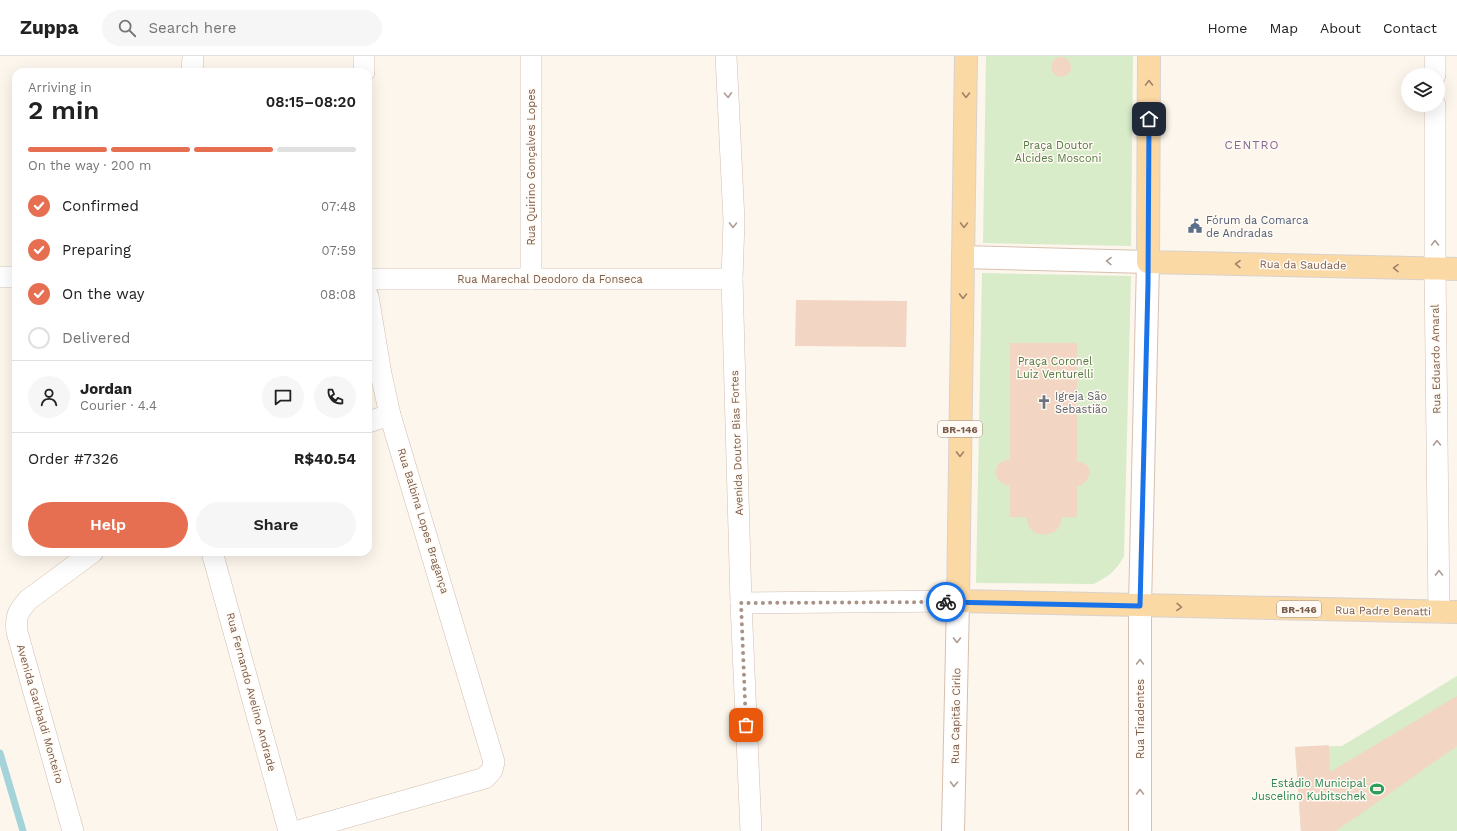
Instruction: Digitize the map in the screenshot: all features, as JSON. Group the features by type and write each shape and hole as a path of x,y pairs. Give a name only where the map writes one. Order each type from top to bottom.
{"main road":[{"name":"BR-146","path":"966,56 958,601 1140,606"},
{"path":"1140,606 1148,262 1149,56"},
{"path":"963,258 1148,262"},
{"name":"Rua da Saudade","path":"1148,262 1457,269"},
{"name":"Rua Capitão Cirilo","path":"953,831 958,601"},
{"name":"Rua Padre Benatti","path":"1140,606 1448,612"},
{"name":"Rua Tiradentes","path":"1140,606 1140,831"}],"street":[{"path":"192,68 193,56"},
{"path":"364,56 364,68"},
{"name":"Rua Quirino Gonçalves Lopes","path":"531,56 531,278"},
{"name":"Avenida Doutor Bias Fortes","path":"726,56 734,220 732,279 741,603 751,831"},
{"path":"1435,56 1435,68"},
{"name":"Rua Eduardo Amaral","path":"1435,112 1435,268 1448,612"},
{"path":"0,277 12,277"},
{"name":"Rua Marechal Deodoro da Fonseca","path":"372,279 732,279"},
{"name":"Rua Balbina Lopes Bragança","path":"298,831 485,778 492,770 494,762 490,744 390,415 381,374 372,320"},
{"path":"372,421 390,415"},
{"name":"Avenida Garibaldi Monteiro","path":"73,831 17,632 16,620 20,610 28,600 88,556"},
{"name":"Rua Fernando Avelino Andrade","path":"213,556 289,831"},
{"path":"741,603 958,601"}],"green space":[{"name":"Praça Doutor Alcides Mosconi","path":"986,56 1133,56 1131,246 983,243"},
{"name":"Praça Coronel Luiz Venturelli","path":"982,273 1131,276 1124,556 1112,573 1094,584 976,583"},
{"name":"Estádio Municipal Juscelino Kubitschek","path":"1457,676 1457,831 1301,831 1295,747 1342,746"}],"building":[{"path":"1061,57 1068,60 1071,67 1068,74 1061,77 1054,74 1051,67 1054,60"},
{"path":"796,300 907,301 906,347 795,346"},
{"name":"Igreja São Sebastião","path":"1010,343 1077,343 1077,462 1082,462 1088,466 1090,473 1087,480 1082,485 1077,486 1077,517 1062,517 1060,526 1054,532 1045,535 1035,533 1029,527 1026,517 1010,517 1010,485 1005,485 999,481 995,473 998,464 1005,460 1010,460"},
{"path":"1457,696 1457,746 1336,831 1301,831 1295,747 1329,745 1330,772"}],"waterway":[{"path":"0,753 23,831"}],"way so far":[{"path":"746,725 741,603 946,602"}],"place":[{"name":"Fórum da Comarca de Andradas","path":"1195,226"},
{"name":"Igreja São Sebastião","path":"1044,402"},
{"name":"Estádio Municipal Juscelino Kubitschek","path":"1377,789"}],"district":[{"name":"CENTRO","path":"1252,145"}],"route":[{"path":"946,602 958,601 1140,606 1148,284 1149,119"}]}
